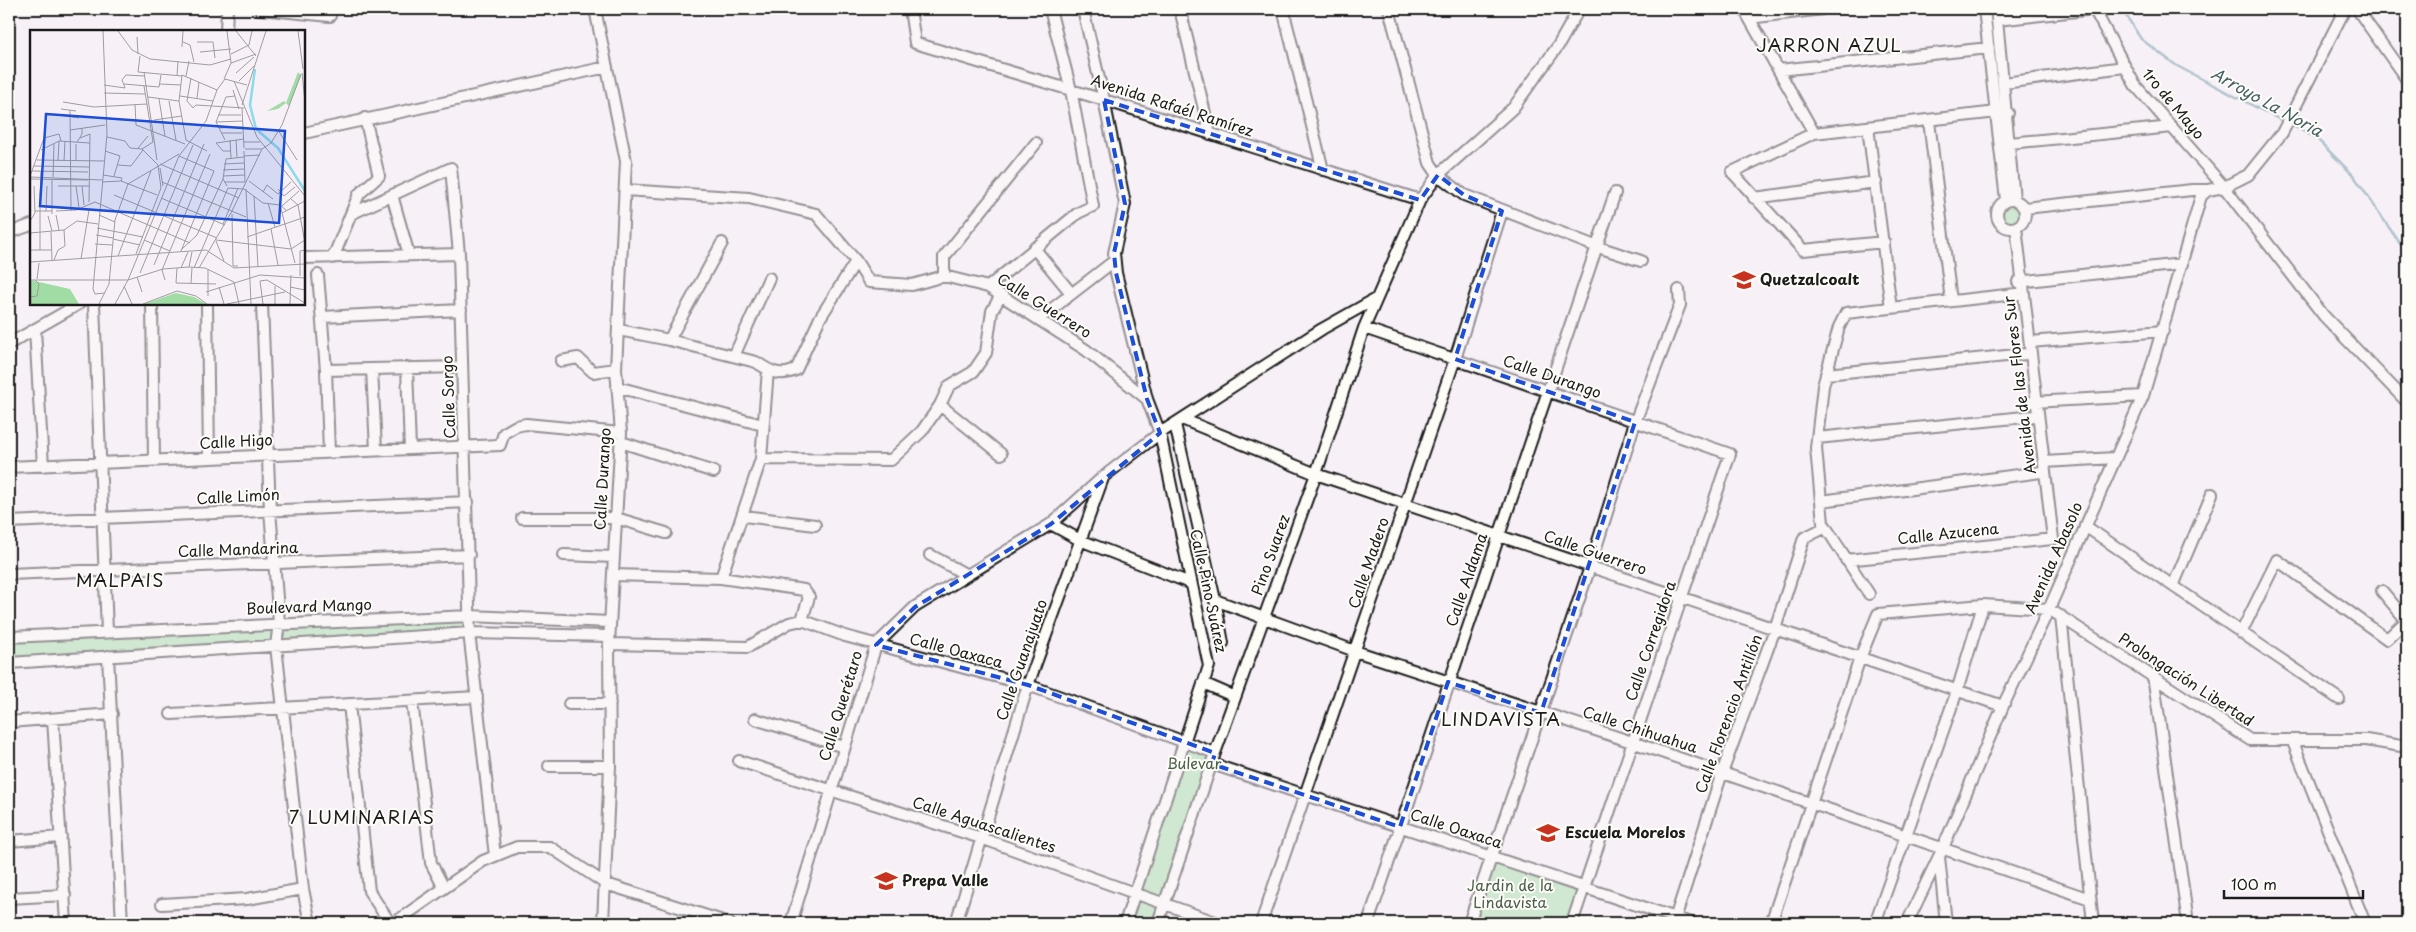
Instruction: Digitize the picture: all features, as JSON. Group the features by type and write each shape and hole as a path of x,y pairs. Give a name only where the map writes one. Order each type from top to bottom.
{"street":[{"path":"226,30 227,9"},
{"path":"260,9 330,16"},
{"name":"Calle Durango","path":"595,9 626,161 616,369 621,438 609,640 610,766 604,923"},
{"name":"Avenida Rafaél Ramírez","path":"910,9 914,43 1104,100 1420,200"},
{"path":"988,287 1078,213 1093,206 1071,90 1050,9"},
{"path":"1083,9 1104,100 1124,204 1114,260 1147,399 1160,433"},
{"path":"1180,9 1210,134"},
{"path":"1283,9 1324,170"},
{"path":"1389,9 1430,163 1438,175 1464,195 1595,246 1642,261"},
{"name":"Pino Suarez","path":"1158,923 1215,753 1316,474 1364,328 1420,200 1438,175 1513,108 1558,46 1579,9"},
{"path":"1814,133 1746,13 1823,9"},
{"path":"1984,9 1989,48 2010,143 2010,200"},
{"path":"1996,9 2004,82 2002,113 2010,200"},
{"path":"1997,20 2094,9"},
{"name":"1ro de Mayo","path":"2094,9 2135,86 2224,187 2324,316 2407,402"},
{"path":"2010,200 2026,211 2205,193 2224,187 2248,175 2282,133 2345,9"},
{"path":"2357,9 2407,80"},
{"path":"1779,70 1989,48"},
{"path":"305,132 607,67"},
{"path":"2004,82 2124,67"},
{"path":"1884,242 1803,250 1732,172 1814,133 2002,113"},
{"path":"333,258 359,194 379,176 365,118"},
{"path":"1930,121 1950,301"},
{"path":"1868,127 1891,308"},
{"path":"2010,143 2172,127"},
{"path":"944,276 944,257 1036,143"},
{"name":"Calle Sorgo","path":"392,195 450,168 459,254 468,502 470,625 476,697 495,856"},
{"path":"1754,198 1876,182"},
{"name":"Calle Guerrero","path":"625,190 749,198 816,214 856,262 869,282 912,285 944,276 988,287 1086,350 1147,399"},
{"name":"Calle Aldama","path":"1368,923 1595,246 1615,193"},
{"name":"Avenida Abasolo","path":"1907,923 1941,852 2002,706 2049,608 2143,396 2205,193"},
{"path":"351,214 392,195 409,255"},
{"path":"2010,200 1998,208 1997,217 2002,225 2014,227 2023,222 2026,211"},
{"name":"Calle Madero","path":"1262,923 1454,359 1502,211"},
{"path":"9,233 30,225"},
{"name":"Avenida de las Flores Sur","path":"2014,227 2020,282 2030,342 2035,402 2034,416 2040,472 2051,539"},
{"path":"669,340 722,243"},
{"path":"1034,248 1071,293"},
{"path":"305,258 459,254"},
{"path":"1039,319 1114,260"},
{"path":"619,330 734,356 756,362 768,370 784,375 796,370 820,318 856,262"},
{"path":"2020,282 2182,264"},
{"path":"318,275 326,370 329,452"},
{"path":"734,356 769,278"},
{"path":"1469,923 1590,567 1635,422 1680,305 1678,290"},
{"path":"1869,594 1826,527 1821,501 1816,448 1826,374 1839,327 1846,313 2022,293"},
{"name":"Avenida de las Flores Sur","path":"2022,293 2026,354 2044,462 2051,539"},
{"path":"761,459 891,460 922,431 940,405 949,386 973,372 986,353 992,311 1001,295"},
{"path":"1103,477 1178,421 1322,328 1377,298"},
{"path":"9,344 78,305"},
{"path":"94,305 107,632"},
{"path":"152,305 154,460"},
{"path":"207,305 210,458"},
{"path":"262,305 270,510 279,623 276,646 303,889 310,923"},
{"path":"322,317 461,310"},
{"name":"Calle Durango","path":"1364,328 1730,454"},
{"path":"35,329 43,466"},
{"path":"2030,342 2163,331"},
{"path":"1826,374 2026,354"},
{"path":"561,360 578,358 592,372 616,369"},
{"path":"326,370 462,367"},
{"path":"406,368 410,449"},
{"path":"372,369 376,450"},
{"path":"721,578 744,516 761,459 768,370"},
{"path":"617,387 763,426"},
{"path":"2035,402 2143,396"},
{"path":"940,405 1001,454"},
{"path":"1817,438 2034,416"},
{"path":"1178,421 1223,643"},
{"name":"Calle Guerrero","path":"1178,421 1316,474 2002,706"},
{"name":"Calle Higo","path":"9,467 500,445 504,433 516,426 526,424 621,438"},
{"name":"Calle Pino Suárez","path":"1125,923 1208,666 1160,433"},
{"path":"621,438 714,472"},
{"name":"Calle Corregidora","path":"1572,923 1730,454"},
{"path":"2044,462 2116,458"},
{"path":"1821,501 2040,472"},
{"name":"Calle Querétaro","path":"791,923 876,645 915,607 965,574 1051,524 1103,477"},
{"name":"Calle Guanajuato","path":"956,923 1028,685 1103,477"},
{"path":"2173,586 2212,494"},
{"name":"Calle Limón","path":"9,522 468,502"},
{"path":"744,516 816,525"},
{"path":"522,518 616,518 666,534"},
{"path":"1051,524 1080,540 1190,583"},
{"path":"2085,526 2339,699"},
{"name":"Calle Florencio Antillón","path":"1674,921 1722,773 1775,629 1804,538 1826,527"},
{"name":"Calle Azucena","path":"1846,560 2051,539"},
{"name":"Calle Mandarina","path":"9,574 469,555"},
{"path":"564,555 614,557"},
{"path":"930,555 965,574"},
{"path":"2241,633 2277,560 2387,639 2407,621 2382,591"},
{"path":"613,575 721,578 804,590 809,597 802,620"},
{"name":"Calle Chihuahua","path":"1215,600 1355,651 1812,803 1906,836 1941,852 2090,899"},
{"path":"1771,923 1860,658 1878,614 1983,604 2049,608"},
{"path":"1875,923 1957,691 1983,604"},
{"name":"Prolongación Libertad","path":"2049,608 2250,740 2293,742 2366,740 2407,748"},
{"path":"2061,616 2093,923"},
{"name":"Calle Oaxaca","path":"802,620 876,645 1028,685 1215,753"},
{"name":"Boulevard Mango","path":"9,663 276,646 470,625 609,640 748,647 789,623 802,620"},
{"name":"Boulevard Mango","path":"9,637 279,623 470,625 610,622"},
{"path":"108,656 122,923"},
{"path":"2152,674 2188,923"},
{"path":"1203,683 1235,697"},
{"path":"171,714 476,697"},
{"path":"412,701 431,862 444,888"},
{"path":"349,704 369,891 390,923"},
{"path":"569,704 610,704"},
{"path":"9,722 112,714"},
{"path":"53,718 66,923"},
{"path":"755,719 844,747"},
{"path":"2293,742 2365,923"},
{"name":"Calle Aguascalientes","path":"739,762 981,838 1135,893 1163,905 1218,923"},
{"name":"Calle Oaxaca","path":"1212,764 1585,887 1674,921 1690,923"},
{"path":"549,766 610,766"},
{"path":"9,841 61,837"},
{"path":"394,923 483,861 517,847 550,847 606,884 729,923"},
{"path":"1941,852 1946,923"},
{"path":"162,904 247,899 303,889"},
{"path":"9,898 65,895"}],"highlighted area":[{"path":"1104,100 1420,200 1438,175 1464,195 1502,211 1455,359 1635,422 1541,713 1448,682 1400,827 1212,764 1215,753 1028,685 876,645 915,607 1051,524 1160,433 1147,399 1116,273 1114,253 1125,204"}],"green space":[{"path":"2009,199 2026,213 2011,228 1997,212"},
{"path":"470,616 470,633 9,663 9,637"},
{"name":"Bulevar","path":"1184,742 1215,753 1158,923 1125,923"},
{"name":"Jardin de la Lindavista","path":"1491,858 1583,888 1571,923 1469,923"}],"waterway":[{"name":"Arroyo La Noria","path":"2122,9 2141,39 2177,66 2284,122"},
{"name":"Arroyo La Noria","path":"2289,124 2316,138 2354,176 2407,254"}],"place":[{"name":"Quetzalcoalt","path":"1744,280"},
{"name":"Escuela Morelos","path":"1548,833"},
{"name":"Prepa Valle","path":"886,881"}],"district":[{"name":"JARRON AZUL","path":"1829,46"},
{"name":"MALPAIS","path":"120,581"},
{"name":"LINDAVISTA","path":"1501,720"},
{"name":"7 LUMINARIAS","path":"362,818"}]}
